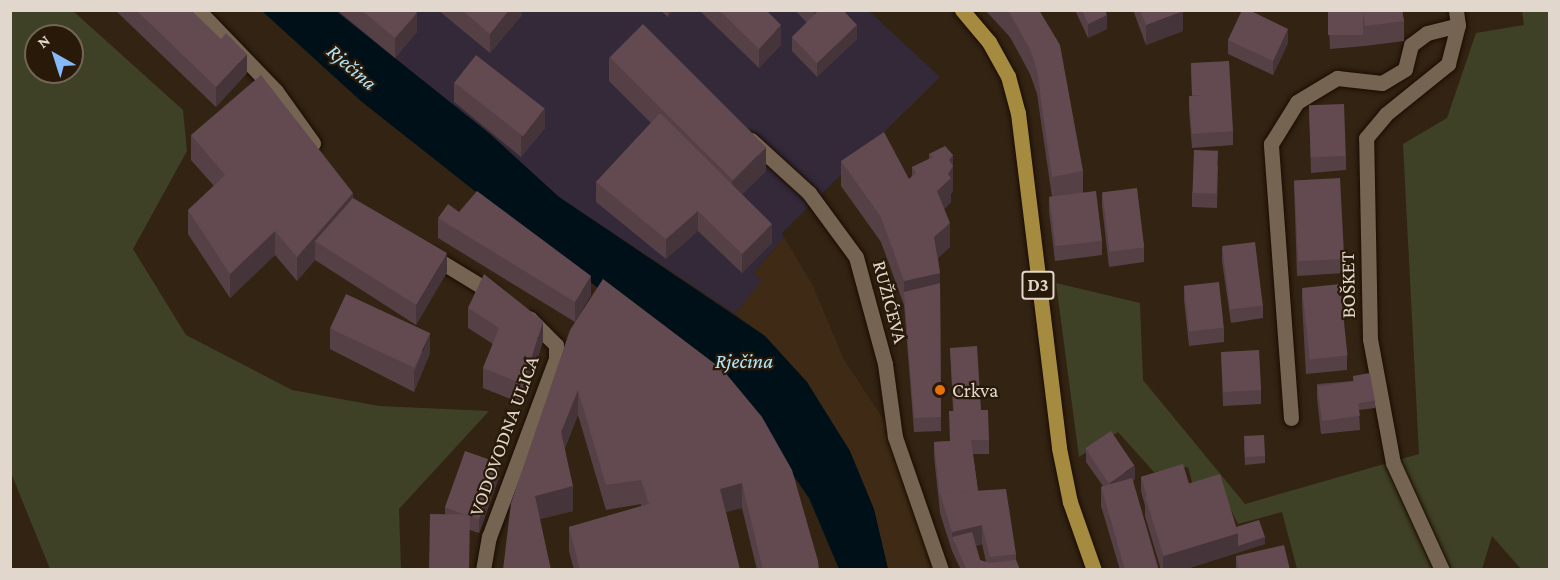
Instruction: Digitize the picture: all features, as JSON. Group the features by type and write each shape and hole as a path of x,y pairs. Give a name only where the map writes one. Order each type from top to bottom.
{"main road":[{"name":"D3","path":"962,10 989,42 1008,76 1018,113 1059,448 1070,502 1094,570"}],"street":[{"path":"198,10 276,92 322,155"},
{"name":"BOŠKET","path":"1291,418 1271,144 1297,102 1337,78 1382,83 1405,69 1411,45 1427,33 1457,18"},
{"name":"BOŠKET","path":"1442,570 1393,463 1370,339 1366,138 1386,114 1448,64 1457,18"},
{"name":"RUŽIĆEVA","path":"735,125 809,193 856,258 885,364 895,437 941,570"},
{"name":"VODOVODNA ULICA","path":"420,249 512,307 547,333 556,345 556,359 489,537 483,570"}],"shaded area":[{"path":"336,11 869,11 940,77 782,233 784,237 754,273 761,281 735,314 559,197 490,134"},
{"path":"784,237 813,286 843,358 895,437 941,569 888,569 874,509 807,382 765,336 735,314 761,281 754,273"}],"green space":[{"path":"10,11 73,11 183,110 187,151 133,249 186,335 292,390 379,406 489,411 399,509 401,569 50,569 11,473"},
{"path":"1522,11 1549,11 1549,569 1521,569 1492,536 1482,569 1297,569 1282,512 1238,524 1221,489 1196,497 1188,467 1154,472 1118,432 1079,457 1056,283 1140,303 1143,380 1245,504 1419,454 1403,144 1447,118 1476,33 1524,25"}],"water":[{"name":"Rječina","path":"262,11 336,11 490,134 559,197 765,336 807,382 850,451 874,509 888,569 839,569 809,498 760,427 603,292 362,102"}],"building":[{"path":"136,10 191,10 221,39 226,33 247,54 216,87"},
{"path":"361,10 414,10 417,13 395,38"},
{"path":"462,10 509,10 490,34"},
{"path":"719,10 766,10 781,25 759,49"},
{"path":"819,10 843,10 857,25 817,63 792,37"},
{"path":"1008,10 1039,10 1060,45 1083,171 1052,177 1037,70 1030,49"},
{"path":"1082,10 1105,10 1107,15 1088,24"},
{"path":"1140,10 1183,10 1183,11 1146,25"},
{"path":"1242,10 1249,10 1288,29 1273,61 1228,40"},
{"path":"1328,10 1363,10 1363,35 1328,35"},
{"path":"1363,10 1402,10 1404,21 1365,26"},
{"path":"643,24 766,147 733,180 610,57"},
{"path":"476,55 545,109 523,136 454,83"},
{"path":"1229,61 1233,131 1192,134 1189,96 1204,95 1192,95 1191,63"},
{"path":"261,75 353,193 297,257 275,231 230,274 188,210 225,175 191,135"},
{"path":"1344,104 1346,156 1311,157 1309,105"},
{"path":"660,113 772,224 742,254 698,211 666,239 596,182"},
{"path":"884,132 909,179 916,173 912,167 933,157 929,154 945,146 953,155 949,160 953,166 948,174 951,178 937,191 950,223 934,237 940,273 904,281 881,217 841,161"},
{"path":"1194,150 1218,151 1216,194 1192,193"},
{"path":"1340,178 1344,259 1298,261 1294,180"},
{"path":"1137,188 1144,248 1110,252 1102,192"},
{"path":"477,191 591,276 575,302 438,218 448,204 459,212"},
{"path":"1096,191 1102,241 1055,246 1049,197"},
{"path":"353,198 447,253 416,305 315,241"},
{"path":"1255,242 1263,306 1230,310 1222,246"},
{"path":"484,274 543,321 523,384 483,368 499,328 468,308"},
{"path":"603,279 723,370 762,417 792,470 819,570 763,570 742,483 720,489 740,570 580,570 569,527 649,504 641,480 606,485 578,390 561,432 573,486 535,496 551,570 503,570 511,503 570,330"},
{"path":"1219,282 1224,328 1189,331 1184,286"},
{"path":"940,283 941,417 914,418 904,292"},
{"path":"1340,284 1348,356 1310,360 1302,288"},
{"path":"346,294 430,333 414,368 330,328"},
{"path":"977,346 981,410 988,410 989,440 971,440 978,491 940,493 940,499 934,442 950,441 949,411 954,411 950,348"},
{"path":"1259,350 1261,390 1223,392 1221,352"},
{"path":"1370,373 1375,401 1358,404 1353,376"},
{"path":"1355,381 1360,416 1322,421 1317,386"},
{"path":"1111,431 1134,466 1109,483 1085,448"},
{"path":"1264,435 1265,456 1245,457 1244,436"},
{"path":"465,451 499,463 479,519 445,507"},
{"path":"1183,464 1189,484 1147,497 1141,477"},
{"path":"1220,474 1238,533 1164,556 1145,497"},
{"path":"1132,478 1158,570 1125,570 1101,487"},
{"path":"1006,489 1016,554 990,557 982,525 952,532 940,493"},
{"path":"430,514 470,515 469,570 429,570"},
{"path":"1259,520 1265,537 1238,546 1236,527"},
{"path":"972,532 980,560 990,563 1016,560 1020,570 967,570 952,537"},
{"path":"1284,545 1290,570 1239,570 1236,556"}],"place":[{"name":"Crkva","path":"940,390"}]}
